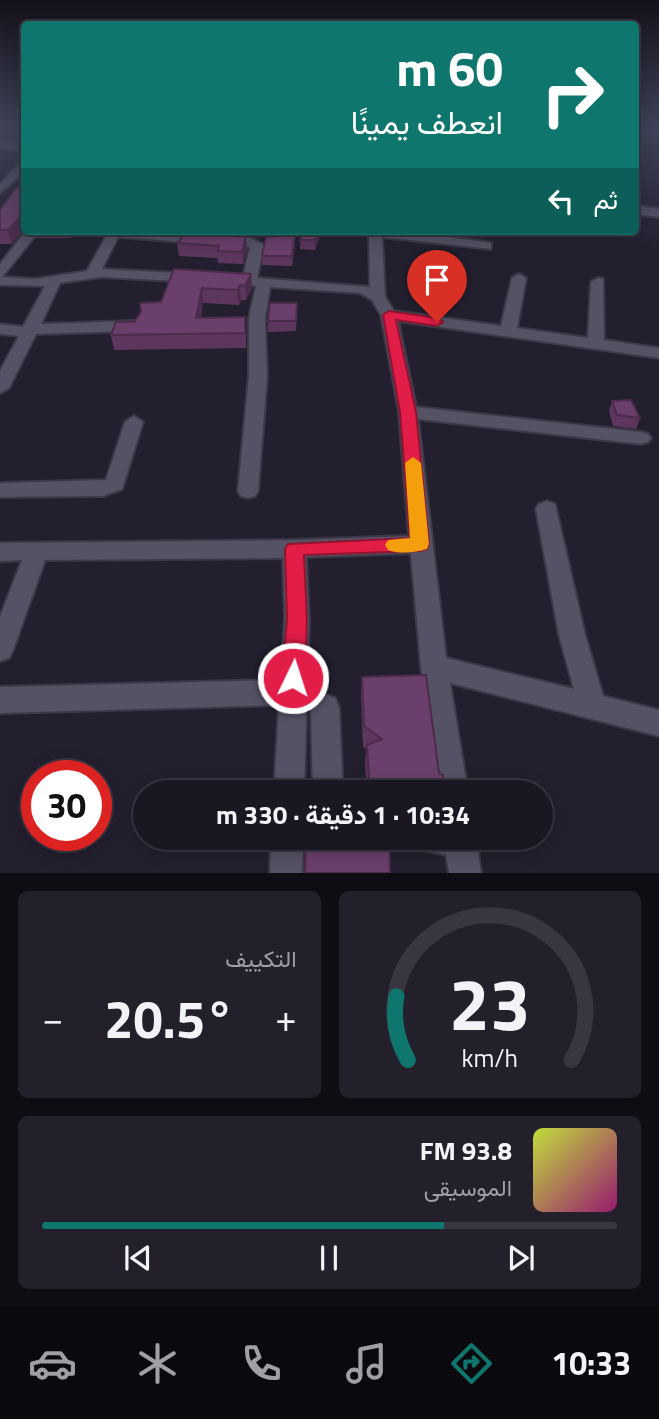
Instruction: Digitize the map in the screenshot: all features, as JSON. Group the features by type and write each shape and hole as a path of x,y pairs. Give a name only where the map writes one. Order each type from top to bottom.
{"street":[{"path":"0,190 20,170"},
{"path":"639,210 659,213"},
{"path":"0,273 30,235"},
{"path":"93,273 113,235"},
{"path":"237,235 257,245 258,376 248,491"},
{"path":"375,235 378,297 389,315 408,412 434,667 451,780"},
{"path":"405,235 486,246"},
{"path":"0,281 24,284 93,273 363,289 378,297"},
{"path":"508,332 519,278"},
{"path":"0,388 55,280"},
{"path":"596,344 598,282"},
{"path":"389,315 659,354"},
{"path":"0,329 30,331 133,326"},
{"path":"408,412 641,438"},
{"path":"0,490 103,489 115,484 135,422"},
{"path":"547,509 572,635 592,706"},
{"path":"0,552 294,549 420,544"},
{"path":"289,780 297,620 294,549"},
{"path":"0,650 37,551"},
{"path":"434,667 659,723"},
{"path":"0,700 292,692"},
{"path":"325,707 328,780"},
{"path":"286,873 287,850"},
{"path":"456,850 465,873"}],"building":[{"path":"17,187 21,187 21,216 8,230 0,230 0,210"},
{"path":"184,235 246,237 242,252 217,251 219,246 177,243"},
{"path":"295,235 292,256 262,256 266,237"},
{"path":"302,235 317,235 315,240 300,240"},
{"path":"174,269 251,274 245,286 240,285 237,290 202,288 196,318 245,317 245,333 111,335 116,322 134,322 141,312 140,303 161,302"},
{"path":"270,303 297,303 296,321 268,321"},
{"path":"631,400 640,418 617,415 612,401"},
{"path":"426,675 439,773 443,775 444,780 369,780 367,745 382,739 364,726 362,677"},
{"path":"306,850 389,850 390,873 305,873"}],"slow traffic":[{"path":"395,545 420,544 413,463"}],"route":[{"path":"293,678 297,620 294,549 420,544 408,412 389,315 437,322"}]}
